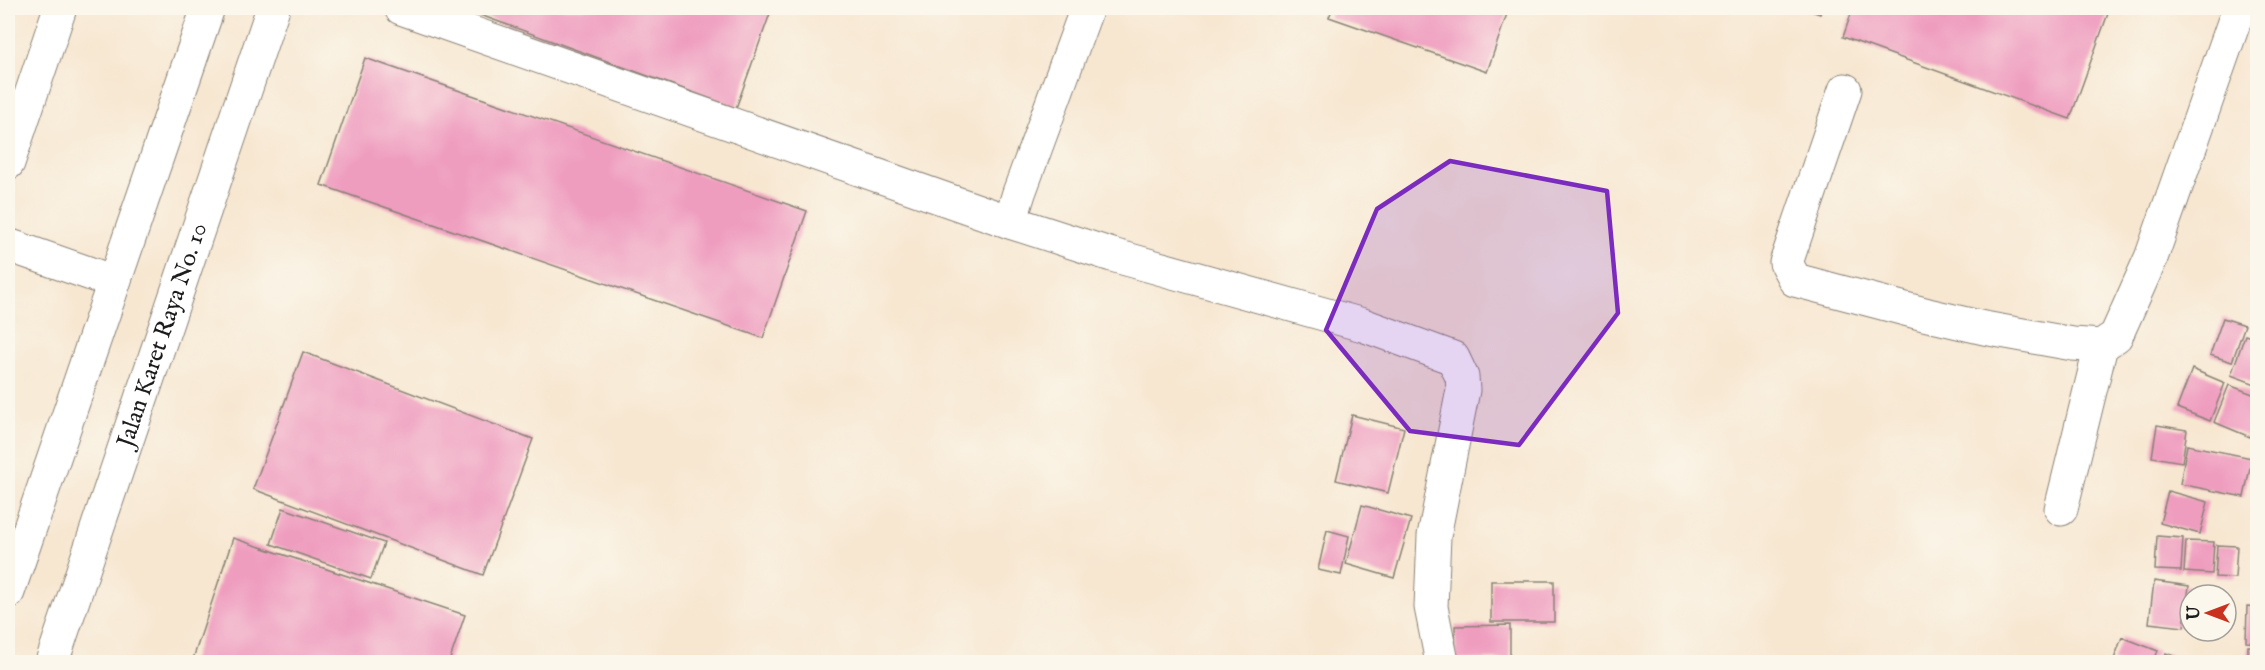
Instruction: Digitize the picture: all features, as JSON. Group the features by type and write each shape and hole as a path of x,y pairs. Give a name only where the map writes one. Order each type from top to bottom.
{"street":[{"path":"8,163 60,8"},
{"path":"8,592 208,8"},
{"name":"Jalan Karet Raya No. 10","path":"52,663 273,8"},
{"path":"401,8 1010,222 1112,255 1363,325 1453,358 1462,377 1463,390 1434,537 1431,607 1442,663"},
{"path":"1010,222 1087,8"},
{"path":"1845,90 1786,262 1795,280 1973,325 2073,344 2101,346 2116,336 2151,258 2239,8"},
{"path":"8,244 114,282"},
{"path":"2061,508 2101,346"}],"highlighted area":[{"path":"1450,161 1607,191 1618,313 1519,445 1410,431 1326,330 1377,209"}],"building":[{"path":"461,8 772,8 736,108"},
{"path":"1333,8 1509,8 1487,72 1329,17"},
{"path":"1803,8 1822,8 1820,14"},
{"path":"1853,8 2110,8 2070,119 1843,37"},
{"path":"365,58 807,211 763,338 321,185"},
{"path":"2223,318 2245,325 2232,362 2210,355"},
{"path":"2245,335 2258,339 2258,385 2231,375"},
{"path":"303,352 533,439 483,575 253,489"},
{"path":"2192,369 2225,383 2210,421 2177,408"},
{"path":"2229,385 2258,396 2258,418 2250,437 2214,422"},
{"path":"1352,415 1404,428 1388,493 1336,480"},
{"path":"2157,425 2187,430 2182,462 2152,457"},
{"path":"2187,445 2252,458 2244,497 2180,484"},
{"path":"2168,491 2208,502 2200,534 2160,523"},
{"path":"1362,505 1411,519 1394,578 1346,564"},
{"path":"283,508 384,543 371,579 271,544"},
{"path":"1327,530 1349,536 1341,575 1318,570"},
{"path":"2157,536 2183,538 2181,571 2155,570"},
{"path":"233,538 465,615 449,662 192,662"},
{"path":"2186,541 2214,542 2212,574 2184,572"},
{"path":"2217,545 2237,546 2235,578 2215,577"},
{"path":"1491,581 1554,581 1554,622 1491,622"},
{"path":"2154,581 2178,584 2178,626 2149,623"},
{"path":"2247,606 2258,607 2258,643 2246,642"},
{"path":"1510,625 1510,659 1456,660 1455,626"},
{"path":"2122,637 2158,651 2153,662 2113,662"},
{"path":"2248,646 2258,646 2258,662 2248,662"},
{"path":"2166,653 2189,662 2162,662"},
{"path":"1266,657 1287,662 1265,662"}]}
